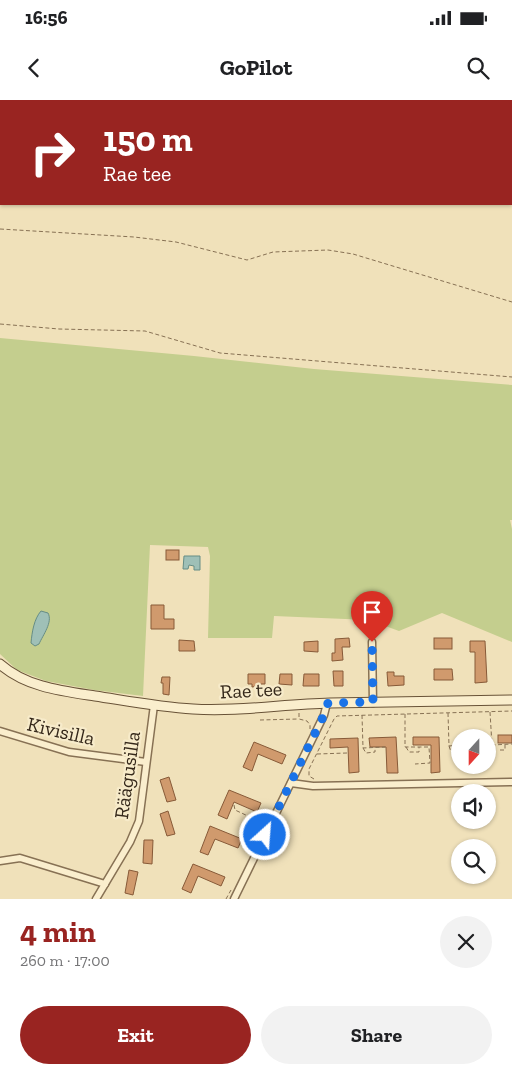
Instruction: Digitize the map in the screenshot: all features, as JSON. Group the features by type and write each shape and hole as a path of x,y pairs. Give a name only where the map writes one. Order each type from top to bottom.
{"street":[{"path":"372,642 373,702"},
{"name":"Rae tee","path":"0,664 25,680 55,690 194,709 328,703 512,700"},
{"path":"234,899 324,715 328,703"},
{"name":"Räägusilla","path":"96,899 136,830 154,705"},
{"name":"Kivisilla","path":"0,731 68,752 146,762"},
{"path":"291,783 313,786 512,782"},
{"path":"0,860 20,858 105,884"}],"path":[{"path":"0,229 134,237 176,242 247,260 273,252 328,250 353,254 512,302"},
{"path":"0,324 58,329 145,331 220,353 512,377"},
{"path":"299,705 299,719"},
{"path":"490,711 492,745 512,744"},
{"path":"317,780 309,776 308,773 325,736 337,716 512,711"},
{"path":"448,712 449,746 451,752"},
{"path":"405,713 406,747 409,752 418,752 418,747"},
{"path":"362,714 363,748 366,753 375,752 375,747"},
{"path":"260,720 299,719 307,721 310,729"},
{"path":"320,733 325,736"},
{"path":"500,750 505,750 505,744"},
{"path":"406,747 429,746 430,763 415,764"},
{"path":"363,748 385,747"},
{"path":"317,754 347,753"},
{"path":"234,805 235,810 264,823"},
{"path":"226,899 234,884"}],"green space":[{"path":"0,338 314,369 512,385 512,520 510,520 512,529 512,642 442,613 399,631 369,620 274,616 272,638 208,638 210,556 208,547 150,545 143,696 94,690 46,681 17,670 0,654"}],"water":[{"path":"184,556 200,556 200,570 194,570 194,566 189,565 188,569 183,569"},
{"path":"41,611 48,613 49,620 39,644 35,646 31,643 32,634 35,622"}],"building":[{"path":"166,550 179,550 179,560 166,560"},
{"path":"151,605 164,605 164,619 174,619 174,629 151,629"},
{"path":"349,638 350,647 342,647 343,660 332,661 332,653 335,653 335,639"},
{"path":"434,638 452,638 452,649 434,649"},
{"path":"179,640 194,641 195,651 179,651"},
{"path":"318,641 318,652 304,651 304,642"},
{"path":"470,641 485,641 487,682 475,683 475,652 470,652"},
{"path":"434,669 452,669 453,680 434,680"},
{"path":"333,671 343,671 343,686 334,686"},
{"path":"387,672 394,672 394,676 404,676 404,685 388,686"},
{"path":"248,674 265,674 265,684 252,687 252,684 248,684"},
{"path":"280,674 292,674 292,685 279,684"},
{"path":"304,674 319,674 319,686 303,686"},
{"path":"162,677 170,677 169,695 163,694"},
{"path":"498,735 512,735 512,743 498,743"},
{"path":"396,737 398,773 387,773 386,747 370,747 369,738"},
{"path":"413,737 439,737 440,772 431,773 431,745 413,745"},
{"path":"358,738 359,772 349,773 348,747 330,748 330,739"},
{"path":"254,742 286,755 282,764 258,754 252,771 243,767"},
{"path":"169,777 176,800 167,802 160,780"},
{"path":"229,790 261,803 257,812 234,802 227,819 218,815"},
{"path":"168,811 175,834 167,836 160,814"},
{"path":"210,826 242,839 238,848 215,839 208,855 200,852"},
{"path":"144,840 153,840 152,864 143,863"},
{"path":"193,864 225,877 221,886 198,876 191,893 182,889"},
{"path":"129,870 138,872 133,895 125,893"}],"route":[{"path":"265,835 324,715 328,703 373,702 372,642"}]}
